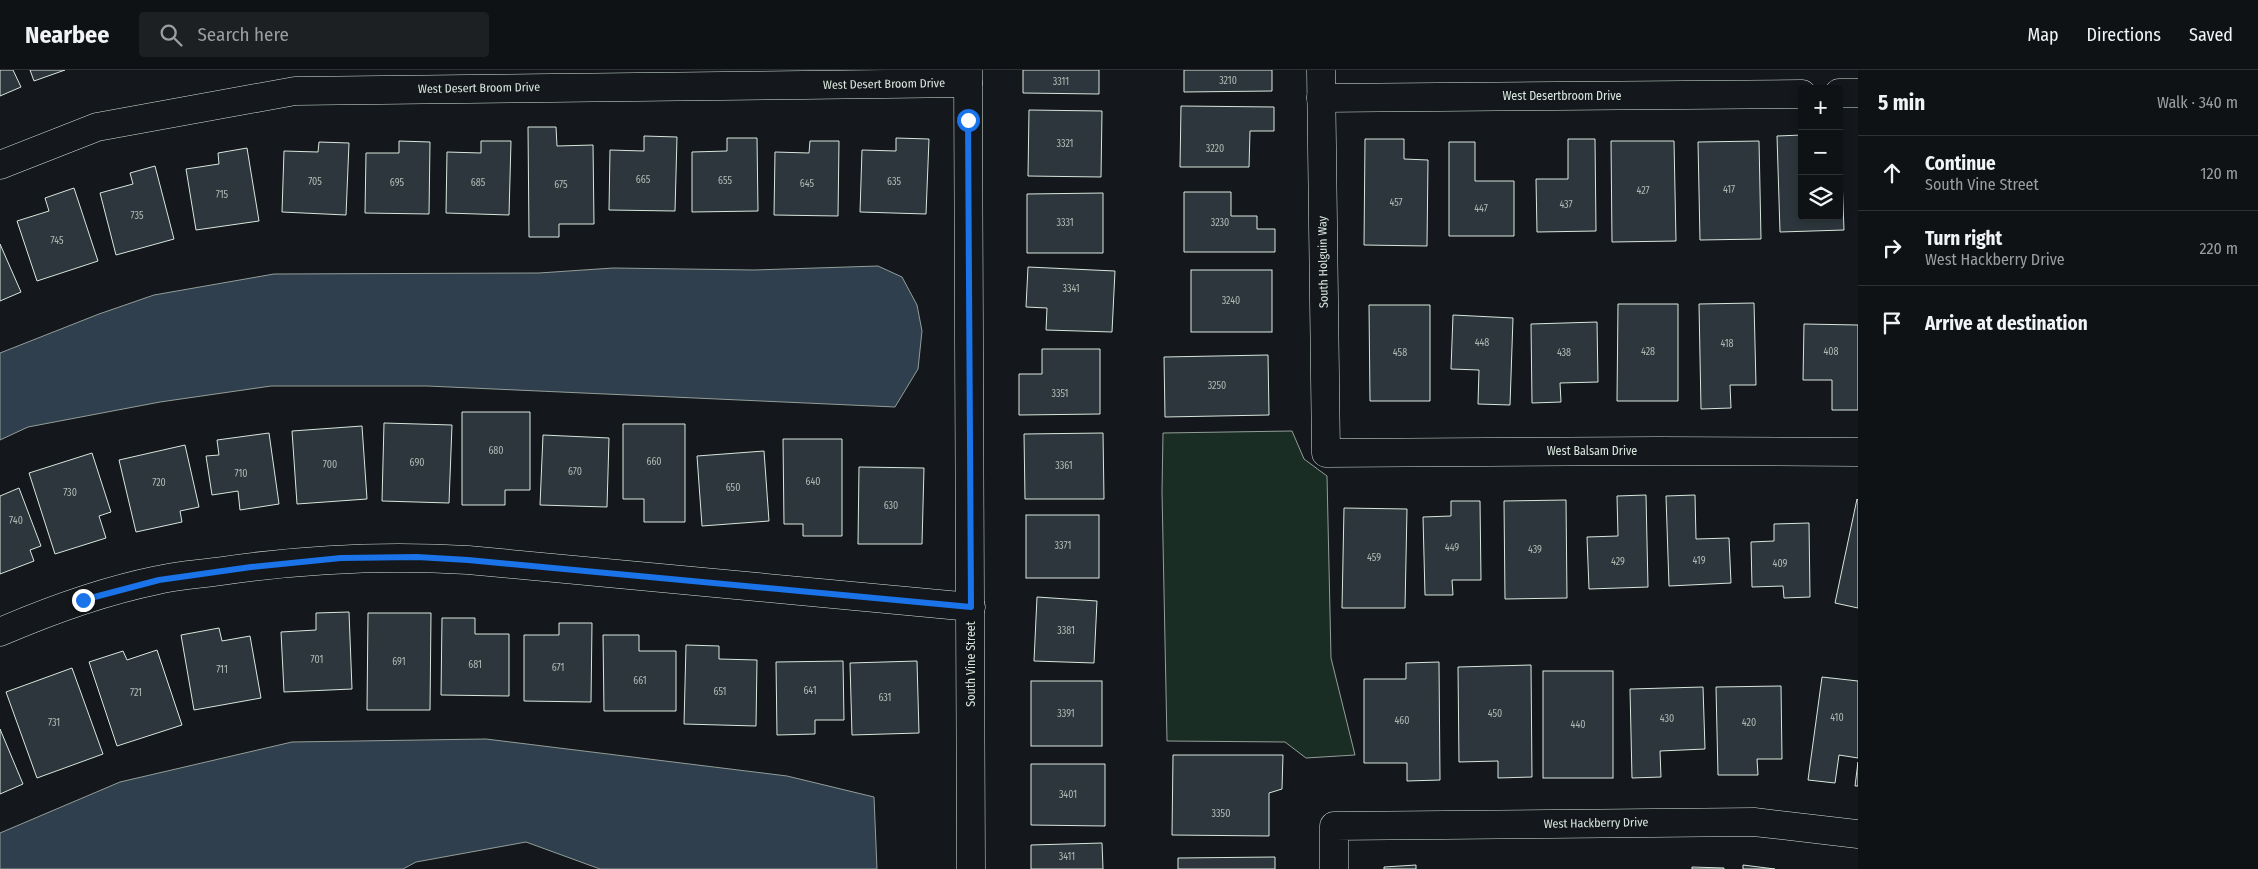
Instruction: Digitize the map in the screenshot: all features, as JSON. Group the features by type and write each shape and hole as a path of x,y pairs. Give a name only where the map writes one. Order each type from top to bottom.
{"street":[{"name":"South Holguin Way","path":"1321,70 1326,453"},
{"name":"West Desert Broom Drive","path":"0,165 97,127 295,91 968,76"},
{"name":"South Vine Street","path":"968,76 971,869"},
{"path":"1843,93 1858,93"},
{"name":"West Desertbroom Drive","path":"1321,98 1798,94"},
{"name":"West Balsam Drive","path":"1326,453 1858,452"},
{"path":"0,632 39,615 83,600 159,580 251,567 341,558 417,557 468,560 971,607"},
{"name":"West Hackberry Drive","path":"1334,869 1334,826 1754,822 1858,834"}],"green space":[{"path":"1292,431 1304,459 1327,476 1331,658 1355,755 1306,758 1285,742 1167,741 1162,491 1163,433"}],"water":[{"path":"878,266 902,277 917,305 922,331 918,369 895,407 427,386 271,386 160,402 28,427 0,440 0,353 99,314 154,295 274,274 539,273 613,268 754,270"},
{"path":"486,739 787,776 874,797 877,869 600,869 526,842 416,862 403,869 0,869 0,833 120,782 292,742"}],"building":[{"path":"0,70 13,70 21,87 0,96"},
{"path":"30,70 65,70 34,81"},
{"path":"1023,70 1099,70 1099,94 1023,93"},
{"path":"1184,70 1272,70 1272,91 1184,92"},
{"path":"1181,106 1274,107 1274,131 1250,131 1249,167 1180,167"},
{"path":"1029,110 1102,111 1101,177 1028,176"},
{"path":"528,127 556,127 557,146 593,145 594,224 559,224 559,237 529,237"},
{"path":"1798,135 1798,220 1843,220 1843,204 1844,230 1780,232 1777,136"},
{"path":"644,136 677,137 675,211 609,210 610,150 644,151"},
{"path":"727,138 757,138 758,211 692,212 692,152 727,151"},
{"path":"896,138 929,139 926,214 860,212 862,150 896,151"},
{"path":"1365,139 1404,139 1404,159 1428,160 1427,246 1364,245"},
{"path":"1568,139 1595,139 1596,231 1537,232 1536,179 1568,179"},
{"path":"399,141 430,142 429,214 365,213 366,153 399,153"},
{"path":"481,141 511,141 509,215 446,213 447,152 481,153"},
{"path":"810,141 839,141 838,216 774,215 775,152 809,153"},
{"path":"1611,141 1674,141 1676,241 1612,242"},
{"path":"1759,141 1761,239 1700,240 1698,142"},
{"path":"319,142 349,143 346,215 282,212 284,151 318,152"},
{"path":"1449,142 1475,142 1475,181 1514,181 1514,236 1449,236"},
{"path":"247,148 259,221 196,230 186,169 219,164 218,153"},
{"path":"155,166 174,239 116,255 100,193 133,184 130,173"},
{"path":"74,188 98,261 37,281 17,221 49,211 45,198"},
{"path":"1184,192 1231,192 1231,216 1257,216 1257,229 1275,229 1275,252 1184,252"},
{"path":"1103,193 1103,253 1027,253 1027,194"},
{"path":"0,244 21,292 0,301"},
{"path":"1028,267 1115,271 1112,332 1046,330 1047,308 1026,307"},
{"path":"1191,270 1272,270 1272,332 1191,332"},
{"path":"1754,303 1756,385 1730,385 1731,408 1701,409 1699,304"},
{"path":"1618,304 1678,304 1678,401 1617,401"},
{"path":"1369,305 1430,305 1430,401 1370,401"},
{"path":"1453,315 1513,318 1510,405 1478,404 1479,370 1451,369"},
{"path":"1597,322 1598,382 1560,383 1561,402 1532,403 1531,324"},
{"path":"1804,324 1858,325 1858,410 1832,410 1832,380 1803,380"},
{"path":"1042,349 1100,349 1100,414 1019,415 1019,374 1042,374"},
{"path":"1268,355 1269,415 1165,417 1164,357"},
{"path":"462,412 530,412 530,490 505,490 505,505 462,505"},
{"path":"384,423 452,425 449,503 382,501"},
{"path":"623,424 685,424 685,522 644,522 644,499 623,499"},
{"path":"362,426 367,499 297,504 292,431"},
{"path":"269,433 279,504 240,510 238,491 212,495 206,456 219,455 217,440"},
{"path":"1103,433 1104,499 1025,499 1024,434"},
{"path":"543,435 609,438 607,507 540,505"},
{"path":"783,439 842,439 842,536 803,536 803,524 784,524"},
{"path":"185,445 199,507 180,511 182,522 136,532 119,460"},
{"path":"764,451 769,521 702,526 697,456"},
{"path":"92,453 111,512 99,516 106,538 55,554 29,473"},
{"path":"859,467 924,468 922,544 858,544"},
{"path":"19,488 41,546 30,550 34,561 0,574 0,496"},
{"path":"1646,495 1648,587 1589,589 1587,537 1618,536 1617,496"},
{"path":"1695,495 1696,539 1729,538 1731,583 1669,586 1666,496"},
{"path":"1566,500 1567,598 1505,599 1504,501"},
{"path":"1858,500 1858,608 1835,603"},
{"path":"1451,501 1480,501 1481,580 1452,580 1453,595 1425,595 1423,517 1451,516"},
{"path":"1344,508 1407,509 1405,608 1342,608"},
{"path":"1026,515 1099,515 1099,578 1026,578"},
{"path":"1809,523 1810,597 1784,598 1783,586 1752,587 1751,542 1774,541 1774,524"},
{"path":"1037,597 1097,601 1094,663 1034,661"},
{"path":"349,612 352,689 284,692 281,632 316,630 316,613"},
{"path":"368,613 431,613 430,710 367,710"},
{"path":"442,618 475,618 475,634 509,634 509,696 441,695"},
{"path":"559,623 592,623 591,702 524,701 524,635 559,635"},
{"path":"219,628 222,641 250,636 261,698 194,710 181,635"},
{"path":"603,635 639,635 639,651 676,651 676,711 604,711"},
{"path":"686,645 719,646 719,659 757,660 756,726 684,724"},
{"path":"157,650 182,725 117,746 89,662 123,651 127,660"},
{"path":"843,661 844,720 815,720 815,734 777,735 776,662"},
{"path":"917,661 919,733 852,735 850,663"},
{"path":"1439,662 1440,780 1407,781 1407,763 1364,763 1364,679 1406,679 1406,663"},
{"path":"1531,665 1532,777 1498,778 1498,761 1459,762 1458,667"},
{"path":"72,668 103,754 37,778 6,692"},
{"path":"1543,671 1613,671 1613,778 1543,778"},
{"path":"1822,677 1858,681 1858,758 1839,755 1835,783 1808,780"},
{"path":"1031,681 1102,681 1102,746 1031,746"},
{"path":"1781,686 1782,759 1757,759 1758,775 1718,775 1716,687"},
{"path":"1703,687 1705,749 1660,751 1661,777 1632,778 1630,689"},
{"path":"0,729 23,784 0,794"},
{"path":"1173,755 1283,755 1282,789 1269,793 1269,836 1172,835"},
{"path":"1858,762 1858,786 1855,786"},
{"path":"1031,764 1105,764 1105,826 1031,825"},
{"path":"1102,843 1103,869 1031,869 1031,845"},
{"path":"1275,857 1275,869 1178,869 1178,858"},
{"path":"1416,865 1416,869 1384,869 1384,867"},
{"path":"1743,865 1775,869 1743,869"},
{"path":"1692,867 1724,868 1724,869 1692,869"}],"route":[{"path":"83,600 159,580 251,567 341,558 417,557 468,560 971,607 968,120"}]}
